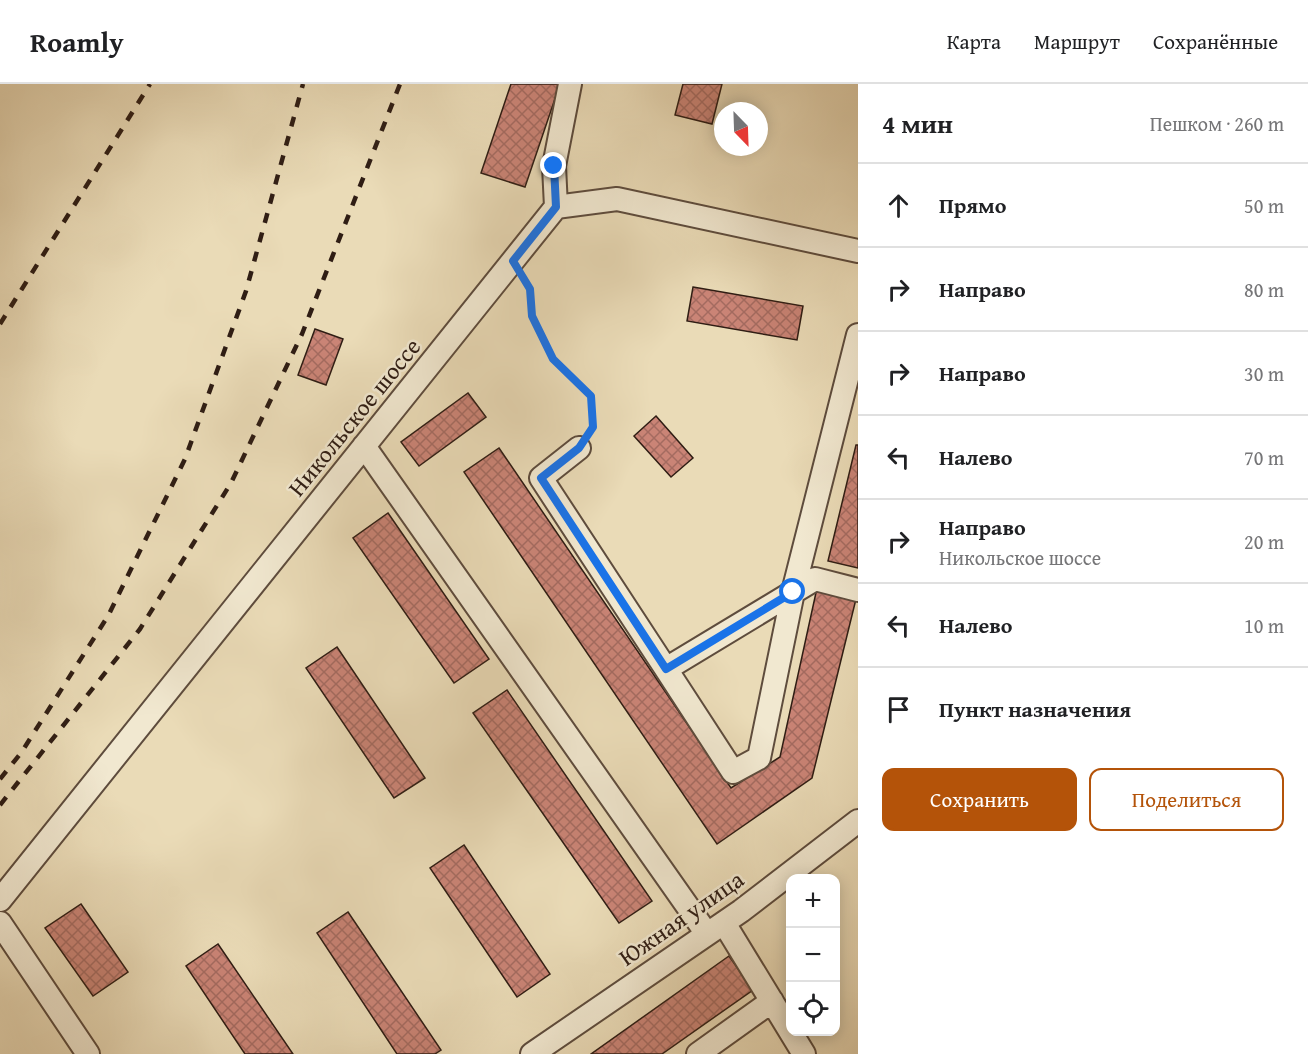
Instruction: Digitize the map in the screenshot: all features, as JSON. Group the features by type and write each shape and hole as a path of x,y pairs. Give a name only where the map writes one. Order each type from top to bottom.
{"street":[{"path":"570,84 554,166 556,207 617,199 858,251"},
{"name":"Никольское шоссе","path":"0,900 556,207"},
{"path":"579,448 541,478 733,772 759,758 793,592 858,334"},
{"path":"364,446 716,928 772,1001 804,1054"},
{"path":"666,669 815,579 858,590"},
{"name":"Южная улица","path":"531,1054 716,928 858,821"},
{"path":"0,923 88,1054"},
{"path":"698,1054 772,1001"}],"path":[{"path":"513,261 530,289 532,316 553,359 591,396 593,427 579,448"}],"building":[{"path":"511,84 560,84 525,187 481,173"},
{"path":"683,84 722,84 718,102 714,102 712,124 675,115"},
{"path":"693,287 803,306 797,340 687,321"},
{"path":"315,329 343,339 326,385 298,375"},
{"path":"468,393 486,417 419,466 401,442"},
{"path":"656,416 693,458 671,477 634,436"},
{"path":"856,445 858,445 858,568 828,561"},
{"path":"499,448 731,788 780,757 817,588 856,599 812,778 717,844 464,472"},
{"path":"388,513 489,659 454,683 353,538"},
{"path":"337,647 425,778 394,798 306,668"},
{"path":"507,690 652,901 619,923 473,713"},
{"path":"464,845 550,974 517,997 430,868"},
{"path":"81,904 128,972 93,996 45,928"},
{"path":"348,912 441,1050 435,1054 397,1054 317,933"},
{"path":"218,944 293,1054 245,1054 186,966"},
{"path":"729,956 753,990 662,1054 591,1054"}],"railway":[{"path":"0,324 150,84"},
{"path":"0,779 21,753 108,616 185,459 246,291 303,84"},
{"path":"0,805 140,629 231,483 302,334 400,84"}],"route":[{"path":"554,166 556,207 513,261 530,289 532,316 553,359 591,396 593,427 579,448 541,478 666,669 793,592"}]}
